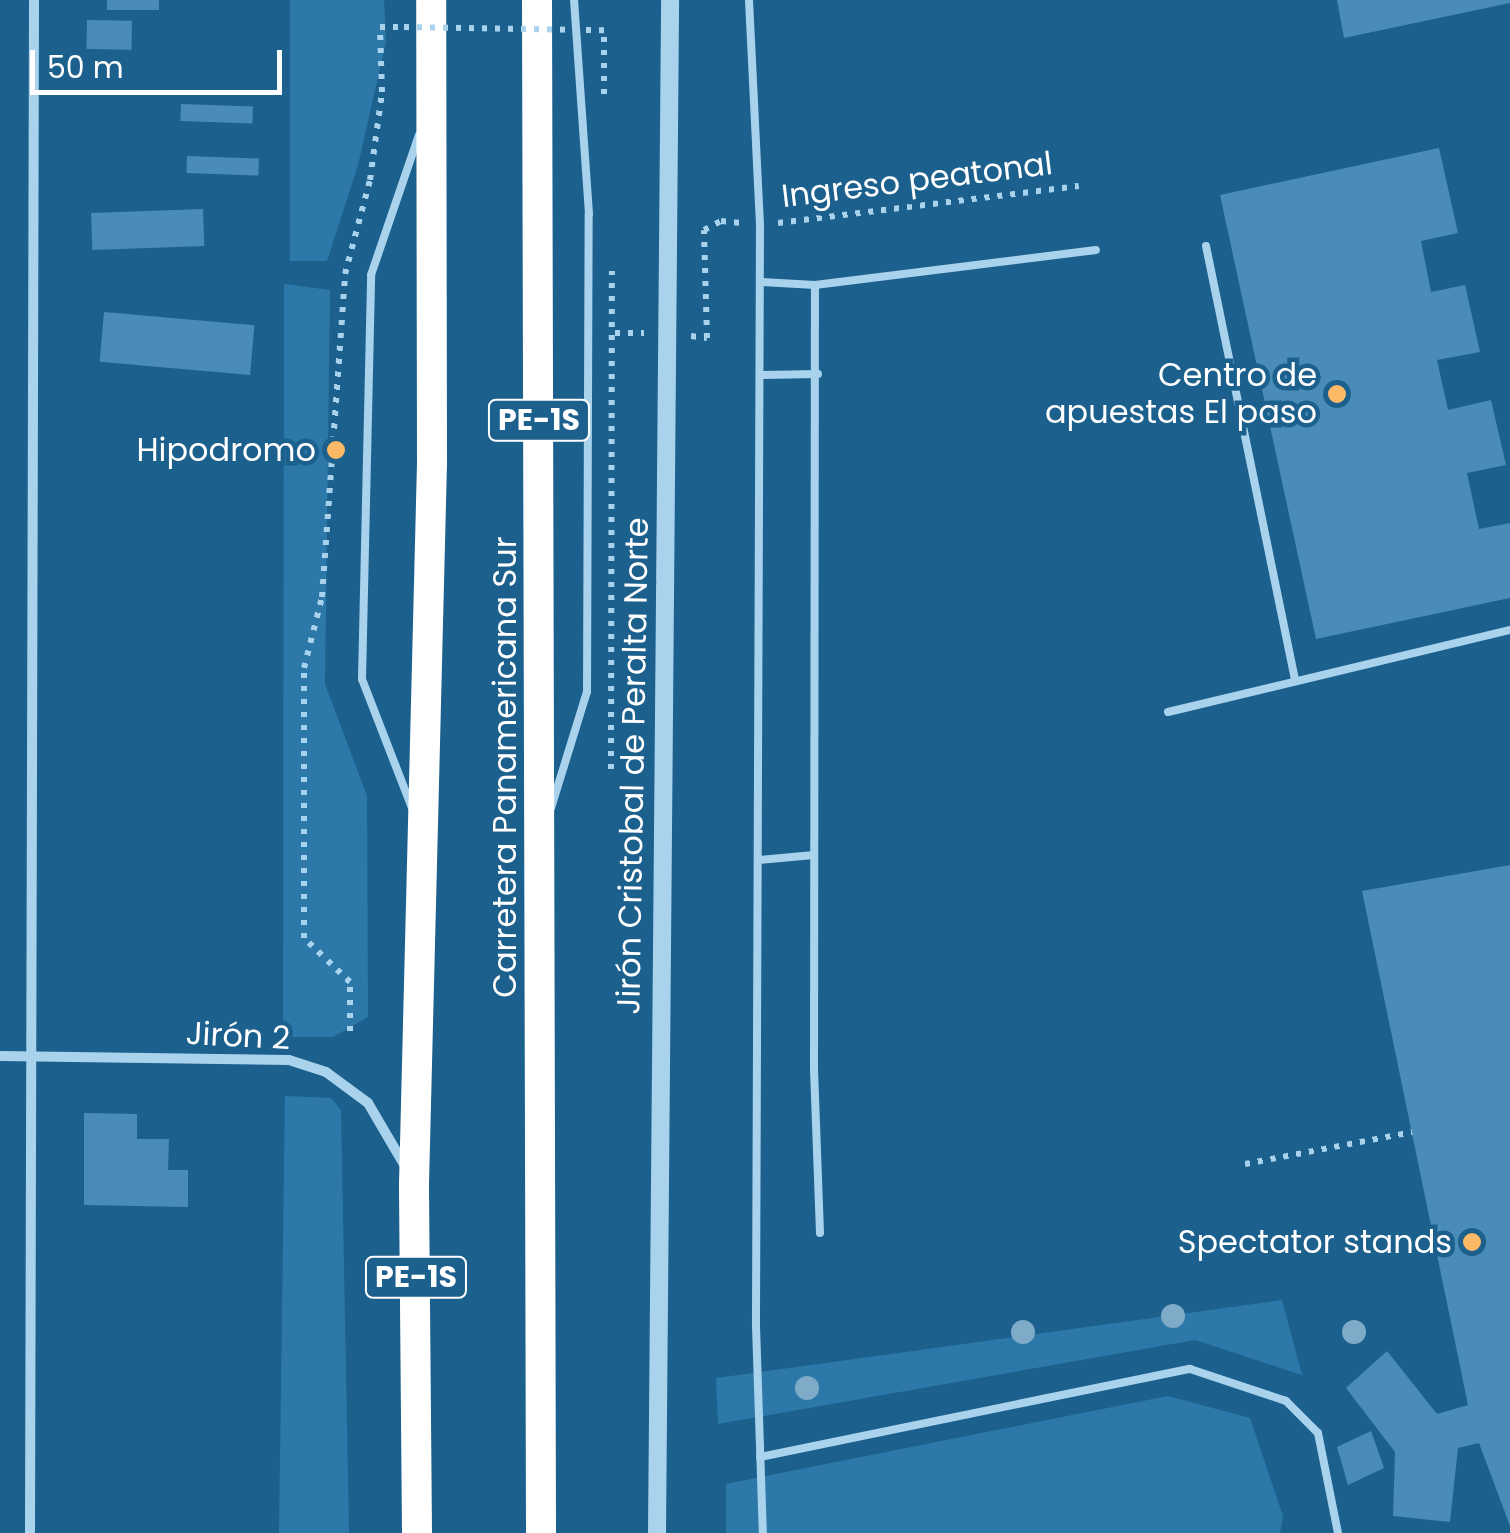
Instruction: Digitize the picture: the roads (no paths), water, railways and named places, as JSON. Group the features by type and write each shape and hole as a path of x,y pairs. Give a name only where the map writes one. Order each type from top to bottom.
{"highway":[{"name":"PE-1S","path":"417,1533 414,1184 424,837 431,0"},
{"name":"Carretera Panamericana Sur","path":"537,0 540,1533"}],"street":[{"path":"30,1533 34,0"},
{"name":"Jirón Cristobal de Peralta Norte","path":"657,1533 670,0"},
{"name":"Jirón 2","path":"0,1056 289,1060 326,1072 368,1102 414,1184"}],"lane":[{"path":"541,841 587,692 589,214 574,0"},
{"path":"749,0 760,224 763,1533"},
{"path":"424,837 362,679 370,274 432,98"},
{"path":"1206,246 1295,681"},
{"path":"760,282 815,285 1096,250"},
{"path":"815,285 818,374 814,856 820,1233"},
{"path":"760,374 818,374"},
{"path":"1168,712 1510,630"},
{"path":"759,860 814,856"},
{"path":"760,1457 1190,1368 1286,1402 1318,1433 1338,1533"}],"place":[{"name":"Centro de apuestas El paso","path":"1337,394"},
{"name":"Hipodromo","path":"336,450"},
{"name":"Spectator stands","path":"1472,1242"}]}
